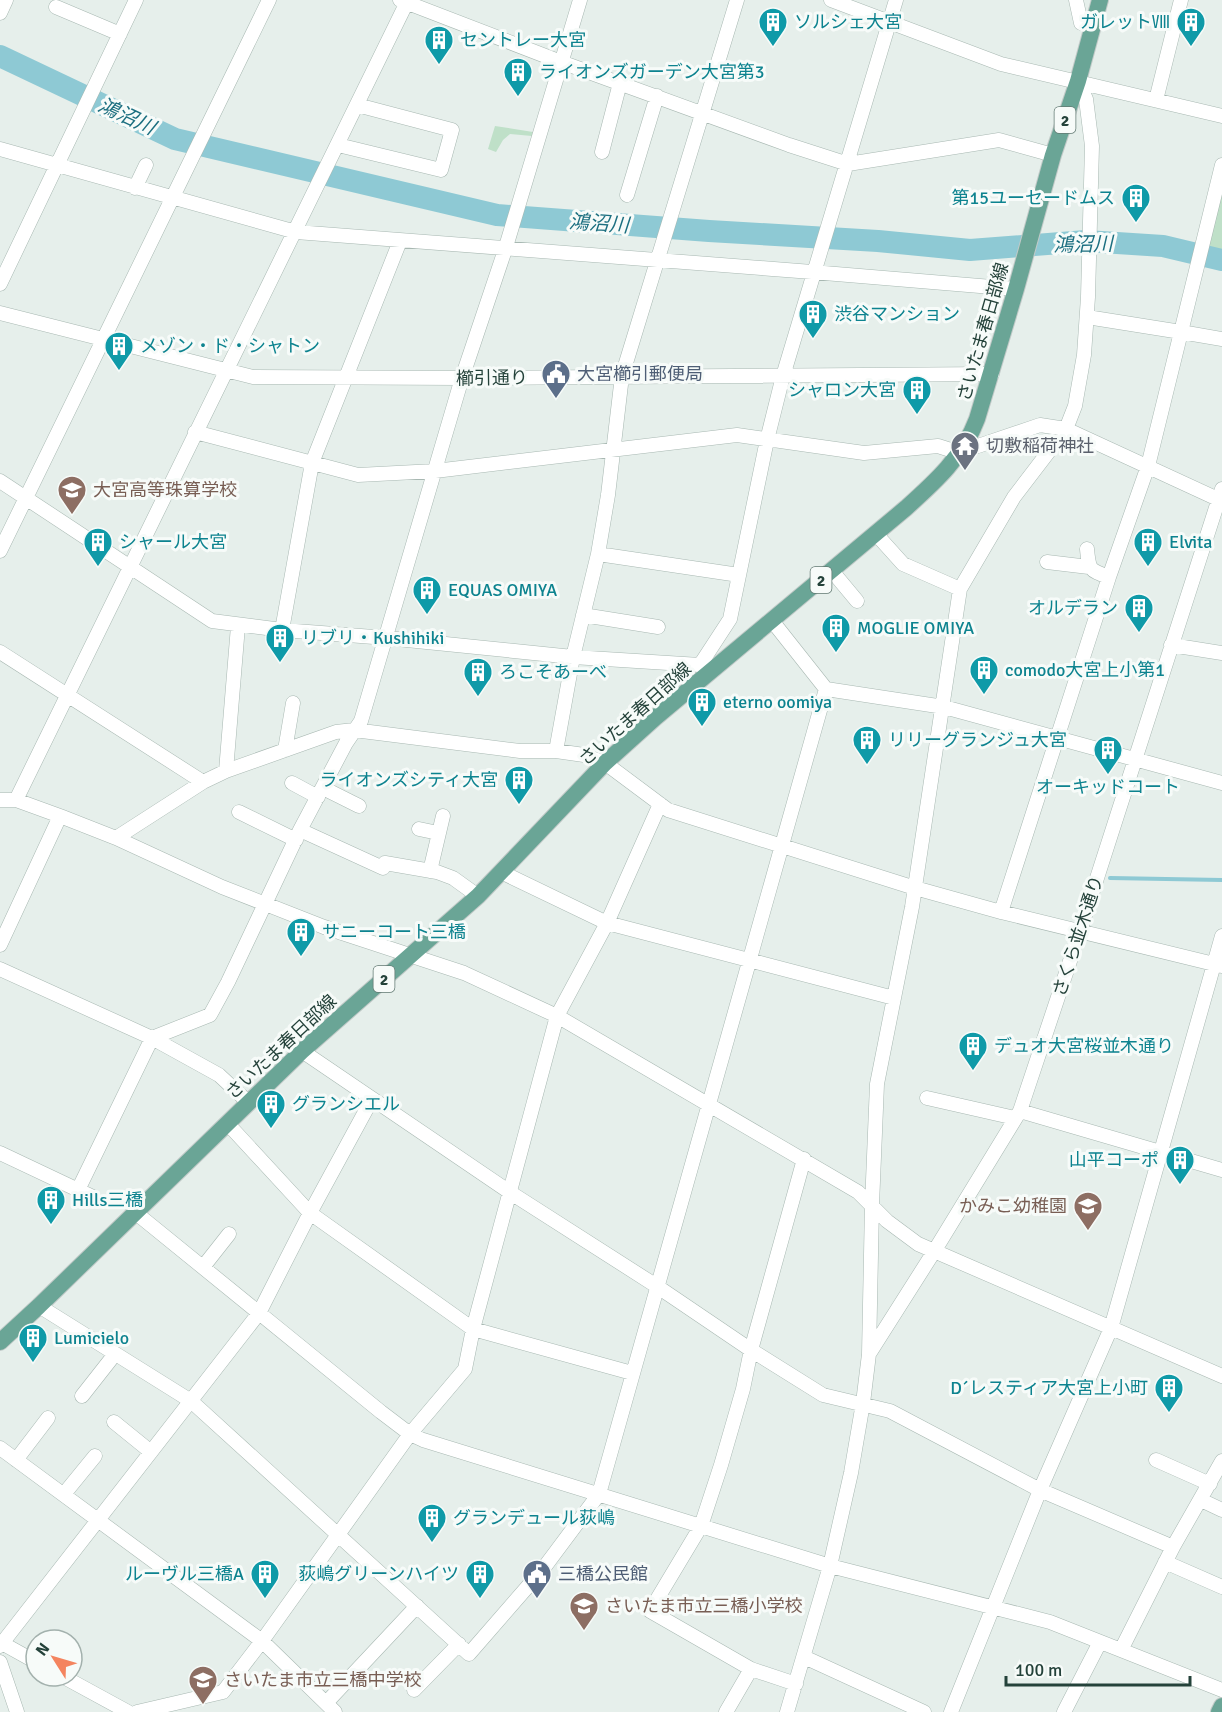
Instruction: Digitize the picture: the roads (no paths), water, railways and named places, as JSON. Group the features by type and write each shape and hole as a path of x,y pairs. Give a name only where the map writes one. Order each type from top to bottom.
{"main road":[{"name":"さいたま春日部線","path":"0,1342 302,1051 478,896 605,763 703,671 773,622 932,484 963,449 971,436 992,374 1053,155 1078,81 1101,0"},
{"path":"1219,1712 1222,1706"}],"street":[{"path":"0,13 6,0"},
{"path":"0,284 136,0"},
{"path":"0,551 269,0"},
{"path":"78,1190 152,1038 210,1015 320,792 361,721 462,378 505,250 580,0"},
{"path":"556,751 573,657 598,554 614,451 622,376 737,0"},
{"path":"831,0 1001,64 1222,116"},
{"path":"0,481 212,621 238,626 387,638 703,671 730,619 766,440 783,376 896,0"},
{"path":"1076,0 1081,23 1093,27"},
{"path":"1156,100 1181,0"},
{"path":"16,800 195,432 228,371 324,175 405,1 561,62 848,164 999,140 1053,155"},
{"path":"56,7 120,34"},
{"path":"788,1712 830,1566 851,1473 863,1403 869,1354 877,1084 915,888 960,589 1014,497 1066,429 1075,406 1084,355 1087,317 1092,146 1086,99 1078,81"},
{"path":"602,152 620,83"},
{"path":"627,195 657,96"},
{"path":"338,145 441,170 452,130 357,105"},
{"path":"0,149 296,232 1016,289"},
{"path":"135,188 146,165"},
{"path":"1001,912 1056,737 1148,466 1222,165"},
{"path":"282,630 312,462 400,242"},
{"name":"櫛引通り","path":"0,313 253,376 462,378 992,374"},
{"path":"1087,317 1222,339"},
{"path":"195,432 358,474 435,471 737,435 864,453 938,446 963,449 1040,424 1066,429 1221,496"},
{"name":"さくら並木通り","path":"869,1354 1017,1115 1080,931 1221,496"},
{"path":"876,534 903,564 960,589"},
{"path":"1087,549 1089,567 1092,571 1109,577"},
{"path":"598,554 739,575"},
{"path":"1047,562 1089,567"},
{"path":"832,571 856,601"},
{"path":"583,615 658,627"},
{"path":"773,622 826,689 944,707 1222,783"},
{"path":"226,771 238,626"},
{"path":"1171,645 1222,653"},
{"path":"0,652 203,782"},
{"path":"39,1306 191,1401 469,1654 543,1569 599,1494 826,689"},
{"path":"285,750 292,703"},
{"path":"116,838 203,782 226,771 336,732 354,730 520,752 556,751 584,755 605,763 668,810 915,888 1001,912 1218,965"},
{"path":"292,783 359,806"},
{"path":"0,800 16,800 60,816 116,838 222,887 324,927 464,973 557,1016 858,1192 887,1221 918,1244 1222,1376"},
{"path":"137,1712 223,1692 410,1434 465,1369 473,1329 557,1016 607,923 660,804"},
{"path":"239,812 383,868 385,863 430,871 453,878 478,896"},
{"path":"0,945 60,816"},
{"path":"430,871 443,816"},
{"path":"418,829 438,833"},
{"path":"501,872 607,923 894,998"},
{"path":"951,1712 1040,1490 1111,1328 1218,965 1222,936"},
{"path":"0,969 152,1038 219,1075 249,1102"},
{"path":"302,1051 511,1193 823,1395 890,1411 1040,1490 1173,1547"},
{"path":"927,1098 1017,1115 1222,1170"},
{"path":"24,1655 1,1643 259,1313 372,1099"},
{"path":"227,1123 310,1213 473,1329 632,1373"},
{"path":"0,1153 93,1197"},
{"path":"796,1684 751,1669 650,1611 701,1526 721,1465 804,1159"},
{"path":"136,1213 410,1434 830,1566 1050,1622 1222,1690"},
{"path":"203,1267 229,1234"},
{"path":"82,1396 115,1354"},
{"path":"16,1460 48,1418"},
{"path":"114,1422 150,1452"},
{"path":"1,1451 64,1494 262,1641 330,1708 417,1606"},
{"path":"64,1494 94,1456"},
{"path":"1156,1460 1210,1484"},
{"path":"1121,1650 1173,1547 1222,1461"},
{"path":"1201,1500 1222,1510"},
{"path":"1165,1562 1222,1587"},
{"path":"1064,1712 1100,1642"},
{"path":"414,1690 459,1644"},
{"path":"804,1657 924,1712"},
{"path":"0,1662 17,1712"},
{"path":"726,1712 751,1669"},
{"path":"84,1688 128,1712"}],"waterway":[{"name":"鴻沼川","path":"0,56 175,139 497,215 878,241 970,250 1086,241 1163,246 1222,260"},
{"path":"1110,878 1222,880"}],"place":[{"name":"ソルシェ大宮","path":"773,48"},
{"name":"ガレットⅧ","path":"1191,48"},
{"name":"セントレー大宮","path":"439,66"},
{"name":"ライオンズガーデン大宮第3","path":"518,98"},
{"name":"第15ユーセードムス","path":"1136,224"},
{"name":"渋谷マンション","path":"813,340"},
{"name":"メゾン・ド・シャトン","path":"119,372"},
{"name":"大宮櫛引郵便局","path":"556,400"},
{"name":"シャロン大宮","path":"917,416"},
{"name":"切敷稲荷神社","path":"965,472"},
{"name":"大宮高等珠算学校","path":"72,516"},
{"name":"シャール大宮","path":"98,568"},
{"name":"Elvita","path":"1148,568"},
{"name":"EQUAS OMIYA","path":"427,616"},
{"name":"オルデラン","path":"1139,634"},
{"name":"MOGLIE OMIYA","path":"836,654"},
{"name":"リブリ・Kushihiki","path":"280,664"},
{"name":"comodo大宮上小第1","path":"984,696"},
{"name":"ろこそあーべ","path":"478,698"},
{"name":"eterno oomiya","path":"702,728"},
{"name":"リリーグランジュ大宮","path":"867,766"},
{"name":"オーキッドコート","path":"1108,776"},
{"name":"ライオンズシティ大宮","path":"519,806"},
{"name":"サニーコート三橋","path":"301,958"},
{"name":"デュオ大宮桜並木通り","path":"973,1072"},
{"name":"グランシエル","path":"271,1130"},
{"name":"山平コーポ","path":"1180,1186"},
{"name":"Hills三橋","path":"51,1226"},
{"name":"かみこ幼稚園","path":"1088,1232"},
{"name":"Lumicielo","path":"33,1364"},
{"name":"D´レスティア大宮上小町","path":"1169,1414"},
{"name":"グランデュール荻嶋","path":"432,1544"},
{"name":"ルーヴル三橋A","path":"265,1600"},
{"name":"荻嶋グリーンハイツ","path":"480,1600"},
{"name":"三橋公民館","path":"537,1600"},
{"name":"さいたま市立三橋小学校","path":"584,1632"},
{"name":"さいたま市立三橋中学校","path":"203,1706"}]}
